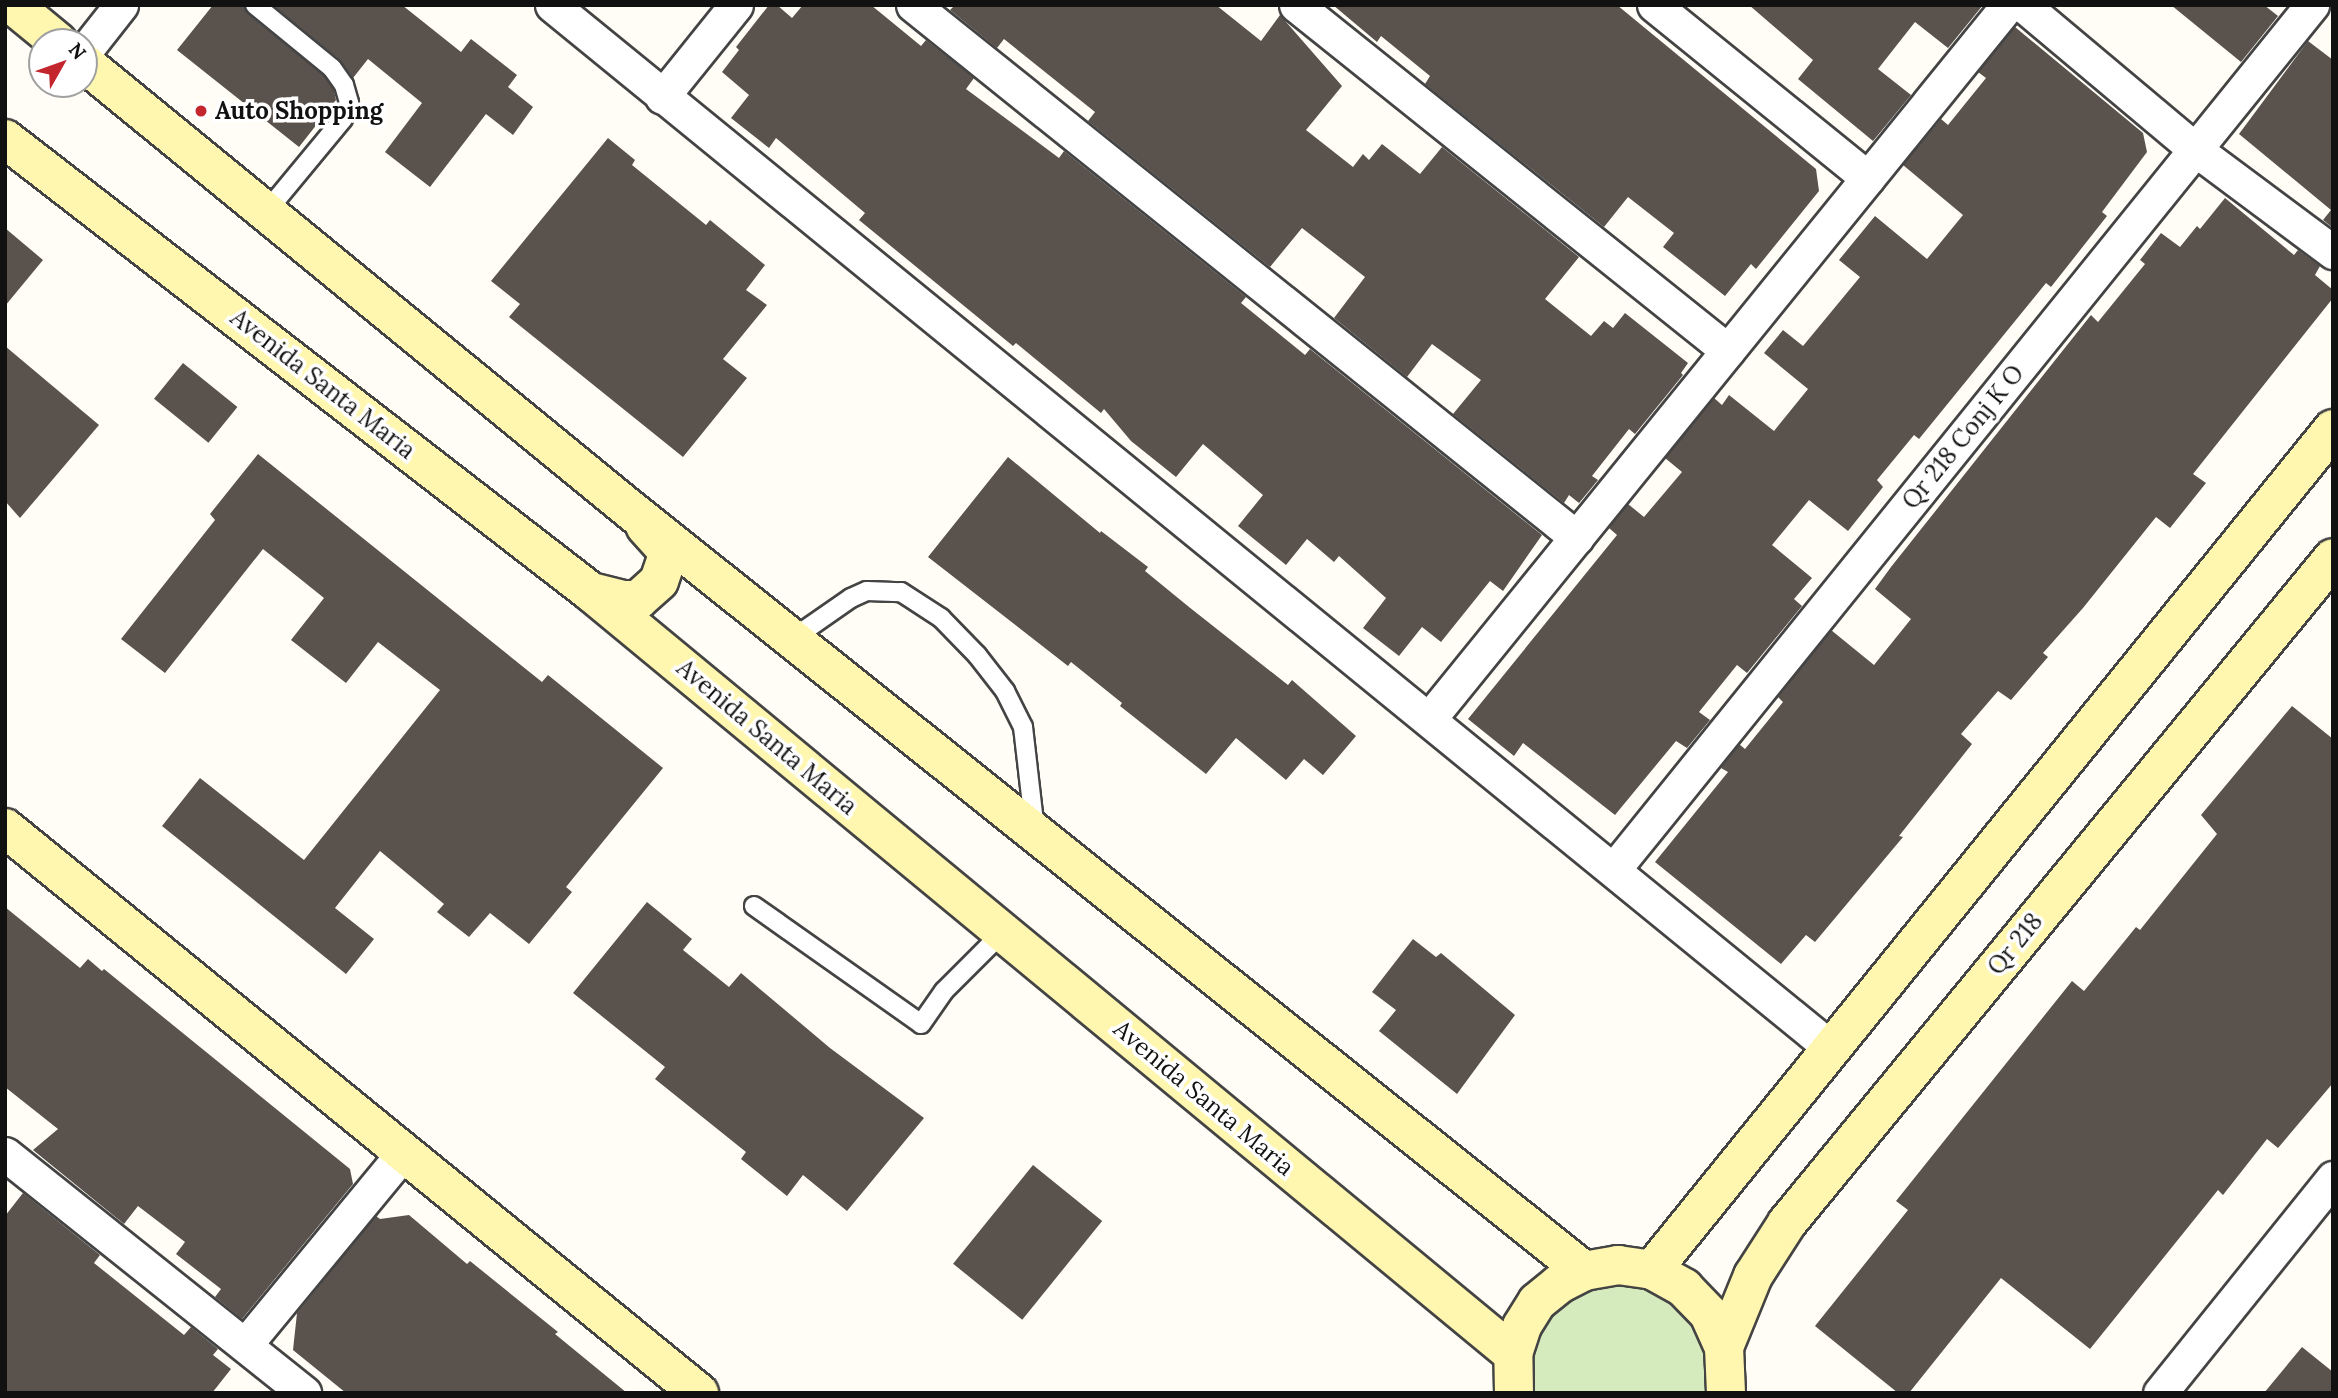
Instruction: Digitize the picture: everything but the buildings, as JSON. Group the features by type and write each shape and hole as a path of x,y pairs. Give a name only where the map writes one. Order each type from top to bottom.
{"main road":[{"path":"13,5 41,28"},
{"path":"98,74 634,512 1584,1271"},
{"name":"Avenida Santa Maria","path":"7,142 591,592 1513,1354"},
{"path":"1652,1270 1708,1197 1832,1049 2333,429"},
{"path":"591,592 623,600 638,600 659,581 667,558 664,547 634,512"},
{"name":"Qr 218","path":"1724,1347 1753,1276 1787,1223 2333,558"},
{"path":"5,828 699,1393"},
{"path":"1514,1393 1513,1354 1522,1326 1537,1302 1559,1284 1584,1271 1618,1265 1652,1270 1684,1287 1709,1314 1724,1347 1728,1391"}],"street":[{"path":"98,34 121,5"},
{"path":"552,5 1832,1049"},
{"path":"662,97 736,5"},
{"path":"913,5 1577,538"},
{"path":"1296,5 1728,352"},
{"path":"1654,5 1868,178"},
{"path":"1429,719 2008,5"},
{"path":"2023,5 2196,150 2333,252"},
{"name":"Qr 218 Conj K O","path":"1614,869 2312,5"},
{"path":"244,1345 404,1152"},
{"path":"5,1154 304,1393"},
{"path":"2160,1393 2333,1178"}],"lane":[{"path":"255,5 332,68 344,85 349,103 343,119 266,212"},
{"path":"792,639 867,590 901,592 941,618 977,655 1005,691 1023,727 1036,833"},
{"path":"754,906 920,1024 944,991 1003,932"}],"green space":[{"path":"1617,1283 1640,1286 1662,1295 1681,1308 1695,1327 1704,1348 1708,1371 1706,1393 1533,1393 1530,1373 1533,1350 1542,1329 1555,1310 1573,1296 1595,1287"}],"place":[{"name":"Auto Shopping","path":"201,111"}]}
